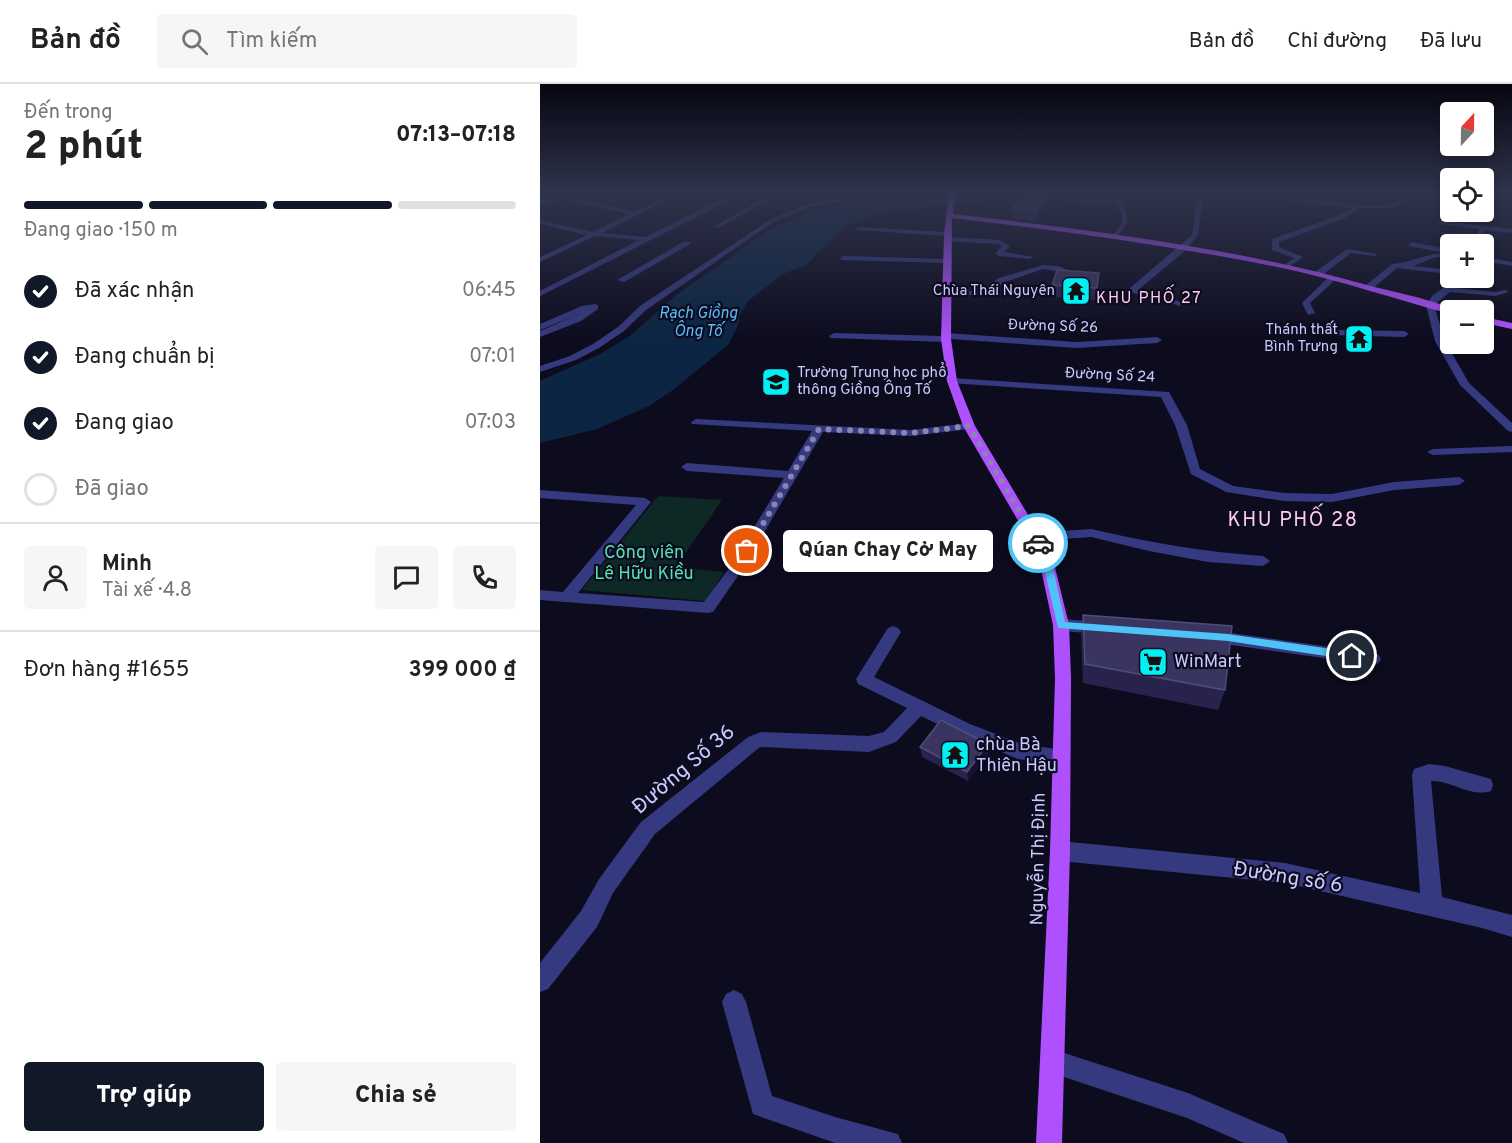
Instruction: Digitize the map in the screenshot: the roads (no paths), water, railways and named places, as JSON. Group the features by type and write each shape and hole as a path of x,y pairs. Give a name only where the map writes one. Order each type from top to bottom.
{"main road":[{"name":"Nguyễn Thị Định","path":"947,242 947,338 952,381 969,426 1045,555 1061,625 1063,678 1060,851 1049,1143"},
{"path":"1148,242 1318,274 1440,308"},
{"path":"1494,322 1512,326"}],"street":[{"path":"540,260 575,242"},
{"path":"540,294 641,242"},
{"path":"540,369 573,358 596,346 621,329 643,308 740,242"},
{"path":"1001,242 1006,246 999,254 1030,257"},
{"path":"1180,303 1133,290 1188,242"},
{"path":"1275,242 1275,248 1299,257 1286,267"},
{"path":"621,280 688,243"},
{"path":"1411,244 1440,251"},
{"path":"1318,274 1350,251 1374,254"},
{"path":"1368,288 1392,268 1440,255"},
{"path":"615,256 626,257"},
{"path":"636,258 657,260"},
{"path":"844,258 948,261"},
{"path":"1494,261 1512,264"},
{"path":"1404,266 1440,271"},
{"path":"946,293 982,293 1002,280 1043,267 1067,271"},
{"path":"1311,313 1306,303 1332,279"},
{"path":"1505,292 1495,294 1448,289 1436,297 1430,306 1440,341 1465,385 1512,429"},
{"path":"540,327 585,308 595,308 578,319 540,334"},
{"path":"1332,333 1404,334"},
{"name":"Đường Số 26","path":"834,336 947,338 1076,345 1157,340"},
{"name":"Đường Số 24","path":"952,381 1166,394 1181,425 1195,471 1230,489 1284,497 1332,498 1394,486 1459,481"},
{"path":"696,422 911,433 969,426"},
{"path":"540,595 708,608 735,570 819,429"},
{"path":"1433,452 1512,449"},
{"path":"687,467 791,475"},
{"path":"540,494 645,502 566,597"},
{"path":"1034,537 1091,533 1149,547 1208,557 1263,561"},
{"path":"1061,625 1118,629"},
{"path":"893,632 864,679 964,729 1018,751 1061,757"},
{"path":"1196,635 1373,659"},
{"name":"Đường Số 36","path":"540,981 590,919 606,886 648,828 754,742 761,739 869,744 891,737 919,707"},
{"path":"1432,906 1421,775 1439,772 1470,783 1484,784"},
{"name":"Đường số 6","path":"1060,851 1285,873 1512,926"},
{"path":"734,1002 746,1055 762,1105 835,1131 889,1143"},
{"path":"1052,1061 1188,1106 1275,1143"}],"water":[{"name":"Rạch Giồng Ông Tố","path":"752,242 829,242 806,265 783,274 748,301 728,345 673,390 649,406 597,429 540,443 540,381 602,353 631,335 676,295"}],"place":[{"name":"Chùa Thái Nguyên","path":"1076,291"},
{"name":"Thánh thất Bình Trưng","path":"1359,339"},
{"name":"Trường Trung học phổ thông Giồng Ông Tố","path":"776,382"},
{"name":"Qúan Chay Cở May","path":"747,551"},
{"name":"WinMart","path":"1153,662"},
{"name":"chùa Bà Thiên Hậu","path":"955,755"}],"district":[{"name":"KHU PHỐ 27","path":"1149,299"},
{"name":"KHU PHỐ 28","path":"1293,521"}],"park label":[{"name":"Công viên Lê Hữu Kiều","path":"644,563"}]}
